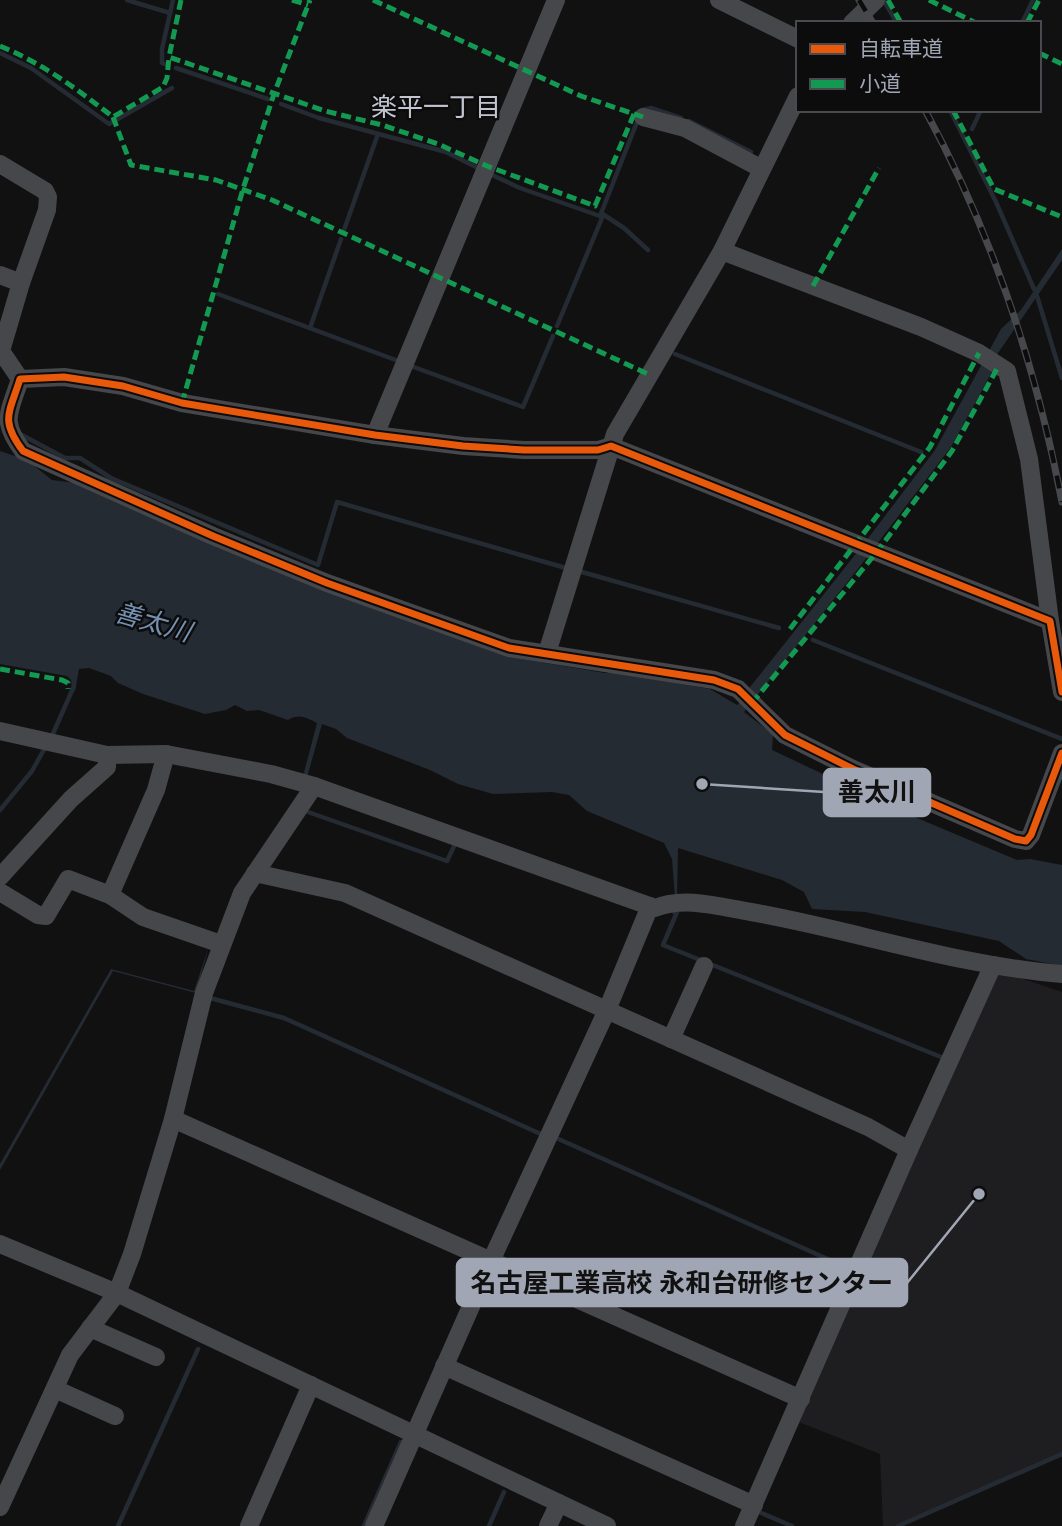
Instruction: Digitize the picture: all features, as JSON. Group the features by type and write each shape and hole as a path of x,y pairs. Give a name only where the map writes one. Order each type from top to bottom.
{"street":[{"path":"375,435 555,0"},
{"path":"719,0 796,38"},
{"path":"854,21 876,0"},
{"path":"548,653 615,434 722,251 796,100"},
{"path":"643,117 685,128 762,169"},
{"path":"0,164 45,191 48,197 47,210 1,351 20,379"},
{"path":"722,251 921,327 979,352 1007,371 1028,459 1062,692"},
{"path":"0,275 21,283"},
{"path":"20,379 64,377 123,386 182,403 375,435 463,446 524,450 598,450 611,446 1050,621"},
{"path":"20,379 3,423 23,451 213,536 327,583 509,648 714,680 738,689 785,735 853,769 1015,839 1026,841 1031,835 1062,753"},
{"path":"0,731 107,755 166,754 271,774 314,786 656,908 669,903 702,904 786,918 993,965 1062,974"},
{"path":"110,895 156,790 166,754"},
{"path":"0,877 71,799 107,767 107,755"},
{"path":"0,1507 71,1355 117,1293 132,1254 173,1119 204,993 242,893 314,786"},
{"path":"255,873 345,893 868,1127 909,1150"},
{"path":"0,892 38,915 46,916 68,879 110,895 144,917 221,944"},
{"path":"374,1526 491,1261 607,1010 650,906"},
{"path":"744,1526 993,965"},
{"path":"671,1039 704,966"},
{"path":"173,1119 801,1399"},
{"path":"0,1244 117,1293 605,1526"},
{"path":"90,1328 156,1357"},
{"path":"444,1366 754,1505"},
{"path":"249,1526 310,1385"},
{"path":"55,1389 115,1416"},
{"path":"548,1526 559,1503"}],"shaded area":[{"path":"994,969 1062,992 1062,1454 898,1526 883,1526 880,1454 796,1421"}],"water":[{"path":"1062,249 1062,260 996,356 993,370 951,447 744,712 773,734 772,750 910,815 1017,860 1030,859 1062,865 1062,966 1026,959 999,941 865,912 812,909 804,892 782,880 678,848 675,897 672,859 664,843 587,811 569,795 552,792 493,794 458,784 430,770 347,738 336,729 322,724 306,781 302,780 317,723 306,718 288,720 259,710 247,711 235,705 226,710 205,714 143,694 118,683 111,676 89,668 79,669 75,691 72,690 71,680 67,676 0,664 0,451 27,460 52,480 76,483 516,658 605,673 636,672 653,679 710,689 737,705 935,450 1001,329 1021,310"},
{"path":"209,946 196,993 113,971 0,1170 0,1164 111,969 194,991"}],"waterway":[{"path":"127,0 170,13"},
{"path":"167,65 162,63 162,49 173,0"},
{"path":"1023,21 1033,0"},
{"path":"884,1 896,21"},
{"path":"0,53 31,68 109,124 172,88"},
{"path":"176,68 268,99"},
{"path":"281,104 319,118 446,152 482,170"},
{"path":"643,110 651,108 681,118"},
{"path":"951,112 996,202 1034,289"},
{"path":"972,129 980,112"},
{"path":"557,326 602,218 600,216 639,117"},
{"path":"689,121 751,152"},
{"path":"344,230 378,134"},
{"path":"490,174 520,188 600,216"},
{"path":"601,213 624,228 648,250"},
{"path":"310,328 341,239"},
{"path":"218,294 401,362"},
{"path":"1037,296 1062,378"},
{"path":"411,366 523,407 553,336"},
{"path":"675,354 921,452"},
{"path":"20,434 65,458 80,458 111,478 318,565 337,502 566,568"},
{"path":"582,572 779,628"},
{"path":"813,640 1062,739"},
{"path":"52,736 74,686"},
{"path":"0,810 32,771 46,746"},
{"path":"308,812 447,861 456,842 458,843"},
{"path":"674,912 677,912 663,945 946,1059"},
{"path":"210,998 284,1018 543,1135"},
{"path":"554,1137 850,1269"},
{"path":"118,1526 198,1349"},
{"path":"364,1526 401,1442"},
{"path":"898,1526 1062,1454"},
{"path":"489,1526 504,1492"},
{"path":"759,1512 792,1526"}],"railway":[{"path":"859,0 872,21"},
{"path":"926,112 971,204 1009,301 1039,401 1062,502"}],"marked path":[{"path":"181,0 169,57 325,111 382,125 438,144 487,166 595,206 634,114"},
{"path":"292,0 308,5"},
{"path":"182,403 243,189 274,94 310,0"},
{"path":"373,0 581,96 643,117"},
{"path":"888,0 900,21"},
{"path":"929,0 972,21"},
{"path":"1028,21 1039,0"},
{"path":"0,46 45,69 113,117 163,87 167,78 169,57"},
{"path":"1041,54 1062,64"},
{"path":"954,112 994,189 1062,217"},
{"path":"113,117 131,165 216,180 272,200 650,375"},
{"path":"813,286 879,168"},
{"path":"790,629 930,447 979,353"},
{"path":"752,703 876,553 952,451 999,365"},
{"path":"0,669 62,680 68,683 68,689"}],"cycle path":[{"path":"1062,692 1050,621 611,446 598,450 524,450 463,446 375,435 182,403 123,386 64,377 20,379 10,409 11,432 23,451 213,536 327,583 509,648 714,680 738,689 785,735 853,769 1015,839 1026,841 1031,835 1062,753"}],"place":[{"name":"善太川","path":"702,784"},
{"name":"名古屋工業高校 永和台研修センター","path":"979,1194"}],"district":[{"name":"楽平一丁目","path":"436,107"}]}
